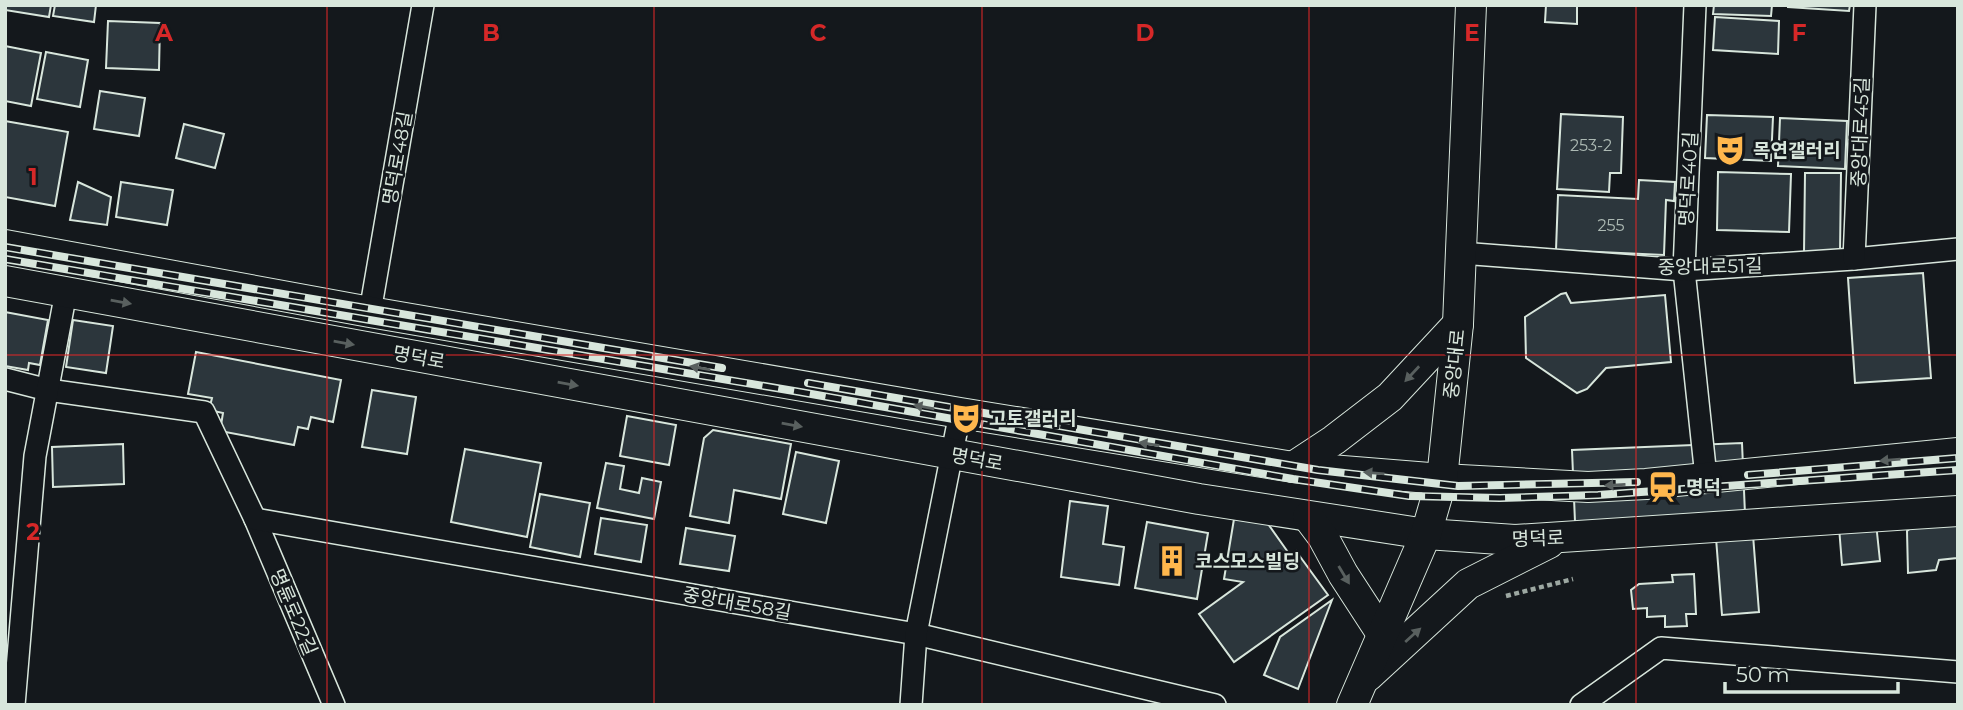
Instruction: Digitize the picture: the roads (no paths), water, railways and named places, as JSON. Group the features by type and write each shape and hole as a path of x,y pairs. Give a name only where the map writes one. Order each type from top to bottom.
{"main road":[{"name":"중앙대로","path":"1357,693 1426,534 1442,479 1458,324 1471,5"},
{"name":"명덕로","path":"5,245 370,312 1293,467 1588,487 1646,484 1958,453"},
{"name":"명덕로","path":"5,281 951,454 1308,517 1426,534 1515,540 1958,511"},
{"path":"1293,467 1390,397 1458,324"},
{"path":"1308,517 1382,634"},
{"path":"1357,693 1468,584 1561,537"}],"street":[{"name":"명덕로48길","path":"370,312 423,5"},
{"name":"명덕로40길","path":"1695,5 1684,270 1706,477"},
{"name":"중앙대로45길","path":"1854,259 1865,5"},
{"name":"중앙대로51길","path":"1461,253 1684,270 1958,249"},
{"path":"15,705 35,456 66,292"},
{"path":"5,379 48,390"},
{"name":"명륜로22길","path":"48,390 204,412 255,519 334,705"},
{"path":"911,705 916,634 960,413"},
{"name":"중앙대로58길","path":"255,519 916,634 1215,705"},
{"path":"1581,705 1661,648 1958,672"}],"railway":[{"path":"5,247 722,368"},
{"path":"5,259 800,392 1293,479 1409,496 1500,498 1598,495 1958,470"},
{"path":"808,383 1318,470 1458,486 1637,482"},
{"path":"1748,475 1958,458"}],"place":[{"name":"목연갤러리","path":"1730,150"},
{"name":"고토갤러리","path":"966,418"},
{"name":"명덕","path":"1663,487"},
{"name":"코스모스빌딩","path":"1172,561"}]}
